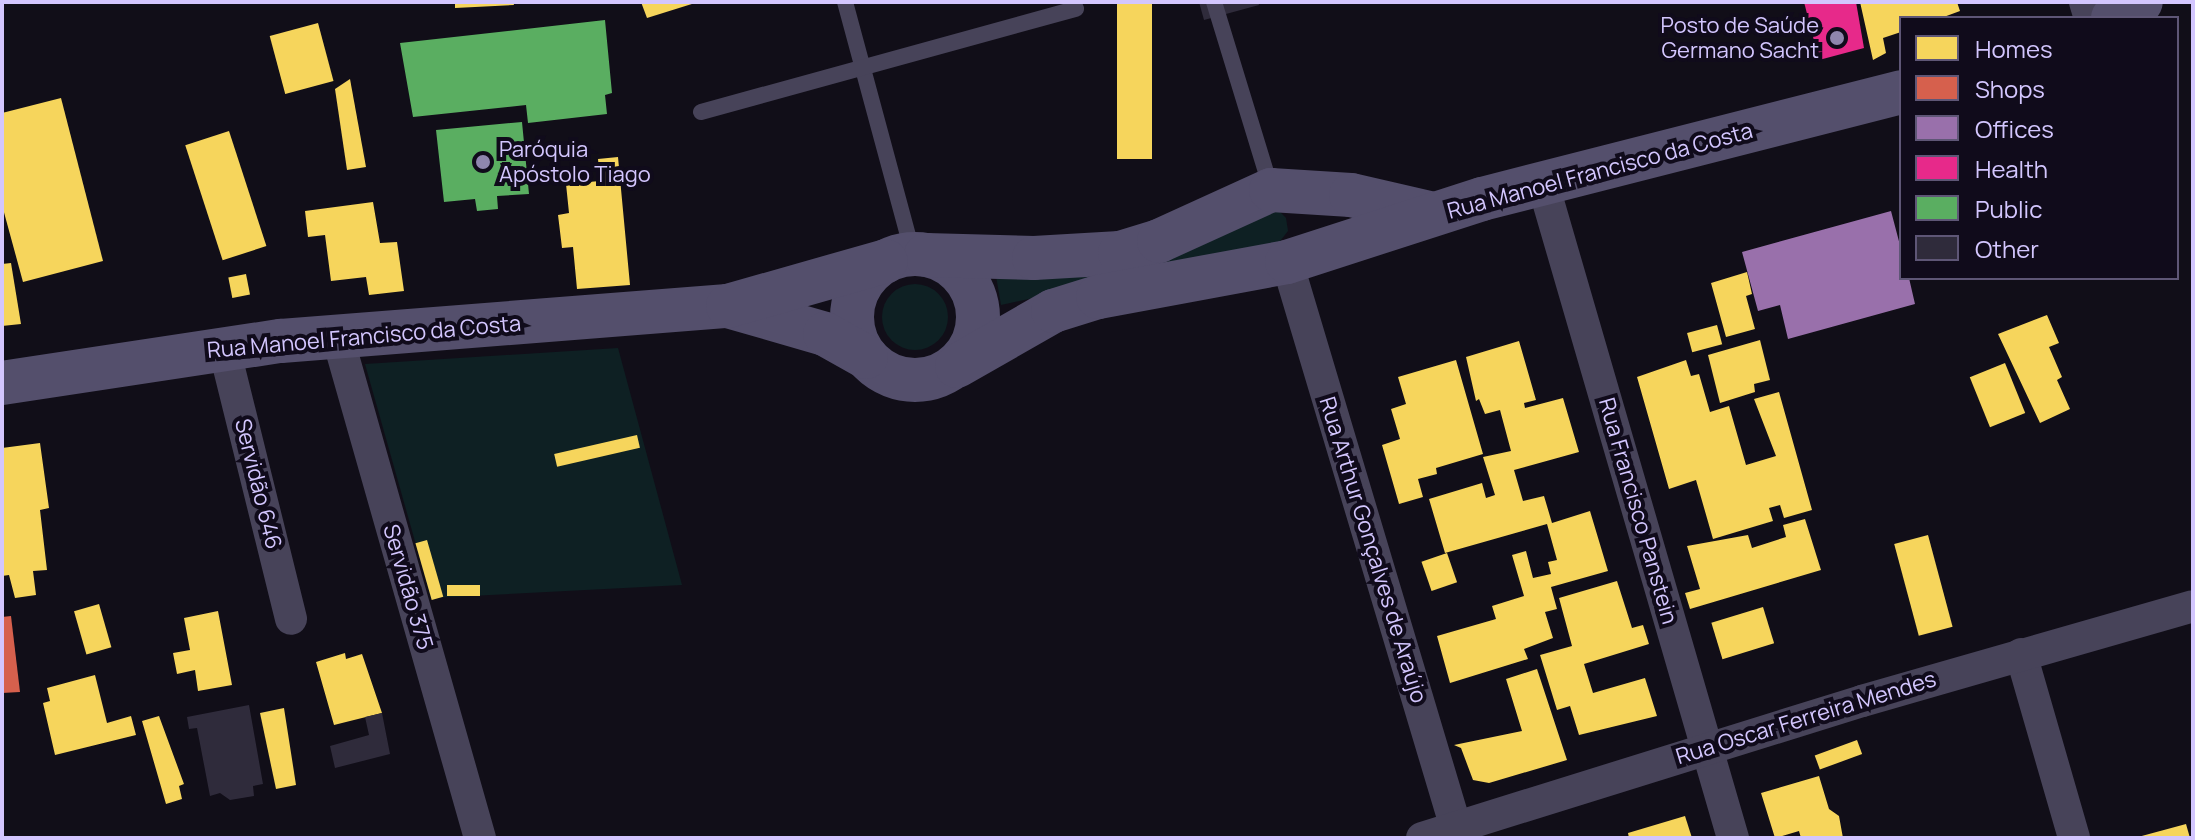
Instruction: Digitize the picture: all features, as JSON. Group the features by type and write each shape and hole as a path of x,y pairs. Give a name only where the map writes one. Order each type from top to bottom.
{"main road":[{"path":"2116,16 2141,2"},
{"name":"Rua Manoel Francisco da Costa","path":"2,383 224,348 337,335 728,306 908,257 1034,258 1120,253 1290,190 1436,214 1899,93"},
{"path":"1290,190 1325,218 1302,256"},
{"path":"957,366 974,342 978,309 961,273 908,257 868,274 852,315 854,336 866,357 900,379 922,381 957,366 1053,311 1302,256 1436,214"},
{"name":"Rua Manoel Francisco da Costa","path":"728,306 825,334 866,357"}],"street":[{"name":"Rua Francisco Panstein","path":"1543,184 1733,838"},
{"name":"Rua Arthur Gonçalves de Araújo","path":"1302,256 1458,831"},
{"name":"Servidão 375","path":"337,335 480,838"},
{"name":"Servidão 646","path":"224,348 291,619"},
{"name":"Rua Oscar Ferreira Mendes","path":"1422,838 1458,831 1706,749 2021,654 2193,606"},
{"path":"2021,654 2074,838"}],"lane":[{"path":"845,2 908,257"},
{"path":"1214,2 1290,190"},
{"path":"701,112 1076,9"}],"shaded area":[{"path":"1277,209 1286,218 1288,231 1277,245 1001,305 996,276"},
{"path":"915,284 928,286 938,294 946,304 946,330 938,340 928,348 915,350 902,348 892,340 884,330 882,317 884,304 892,294 902,286"},
{"path":"618,348 682,585 431,598 365,364"}],"building: Homes":[{"path":"455,2 513,2 514,5 455,8"},
{"path":"641,2 695,2 695,3 647,18"},
{"path":"1117,2 1152,2 1152,159 1117,159"},
{"path":"1860,2 1957,2 1960,11 1946,16 1899,16 1899,33 1883,38 1886,53 1873,60"},
{"path":"318,23 334,81 285,94 270,36"},
{"path":"350,79 366,167 347,170 335,89"},
{"path":"61,98 103,261 23,282 2,205 2,113"},
{"path":"229,131 266,246 223,260 185,145"},
{"path":"618,157 630,285 577,289 573,247 562,248 558,215 569,213 566,184 600,181 598,159"},
{"path":"373,202 380,243 397,242 404,291 369,295 366,277 331,281 325,235 308,237 305,211"},
{"path":"11,263 21,324 2,326 2,264"},
{"path":"1747,272 1752,294 1746,296 1755,329 1726,337 1711,283"},
{"path":"246,274 250,295 232,298 228,277"},
{"path":"2047,315 2059,343 2049,347 2062,377 2057,380 2070,409 2040,423 1998,334"},
{"path":"1717,325 1722,344 1692,352 1687,333"},
{"path":"1760,340 1770,380 1754,384 1755,392 1720,403 1708,355"},
{"path":"1519,341 1536,400 1524,403 1525,408 1563,398 1579,452 1514,470 1523,501 1544,496 1552,523 1590,511 1608,571 1551,587 1557,609 1545,612 1553,638 1524,649 1528,659 1450,683 1437,636 1496,619 1492,606 1524,596 1512,555 1526,551 1533,578 1551,574 1548,562 1557,560 1547,524 1445,553 1429,499 1482,483 1486,498 1495,495 1483,457 1511,451 1500,410 1485,414 1479,399 1476,401 1466,357"},
{"path":"1456,360 1483,454 1436,468 1437,474 1418,479 1423,497 1399,504 1382,445 1400,439 1391,409 1406,404 1398,377"},
{"path":"1686,360 1691,376 1699,374 1710,412 1729,406 1746,465 1776,456 1754,399 1779,392 1812,510 1784,518 1780,505 1769,508 1773,521 1713,539 1696,480 1669,489 1637,377"},
{"path":"2005,363 2025,413 1990,427 1970,377"},
{"path":"637,435 640,448 557,467 554,454"},
{"path":"40,443 49,508 40,510 47,570 33,571 36,595 15,598 9,575 2,576 2,448"},
{"path":"1805,519 1821,570 1690,609 1685,593 1700,589 1687,546 1748,535 1752,548 1786,537 1783,525"},
{"path":"1928,535 1953,627 1919,636 1894,544"},
{"path":"427,540 443,597 432,600 415,543"},
{"path":"1447,553 1457,582 1432,591 1421,562"},
{"path":"1617,581 1632,628 1643,625 1649,644 1584,664 1593,693 1645,678 1657,716 1579,735 1570,706 1557,710 1540,655 1572,646 1559,598"},
{"path":"447,585 480,585 480,596 447,596"},
{"path":"99,604 111,647 86,654 74,611"},
{"path":"1763,607 1774,643 1722,659 1711,623"},
{"path":"218,611 232,685 198,691 195,670 177,674 173,653 190,650 184,618"},
{"path":"345,653 346,659 362,654 382,713 334,725 316,662"},
{"path":"1537,669 1567,760 1489,783 1473,780 1461,748 1454,745 1522,731 1506,679"},
{"path":"95,675 107,723 131,716 136,735 55,755 43,703 50,701 47,688"},
{"path":"284,708 296,785 276,789 260,713"},
{"path":"159,716 184,784 179,786 182,799 166,804 142,721"},
{"path":"1857,740 1862,754 1820,769 1815,755"},
{"path":"1819,776 1829,809 1839,816 1843,838 1801,838 1799,831 1775,838 1761,793"},
{"path":"1685,816 1692,838 1629,838 1628,833"},
{"path":"2186,824 2190,838 2138,838 2138,837"}],"building: Shops":[{"path":"11,616 20,692 2,693 2,617"}],"building: Offices":[{"path":"1891,211 1899,241 1899,280 1909,280 1915,304 1788,339 1780,305 1758,311 1742,252"}],"building: Health":[{"name":"Posto de Saúde Germano Sacht","path":"1804,2 1856,2 1864,48 1819,60"}],"building: Public":[{"path":"605,20 612,93 605,95 607,114 528,123 526,105 413,117 400,43"},
{"name":"Paróquia Apóstolo Tiago","path":"522,122 529,194 497,196 498,209 477,211 475,199 444,202 436,130"}],"building: Other":[{"path":"1199,2 1258,2 1259,5 1204,20"},
{"path":"249,705 263,784 253,786 254,796 230,800 220,793 210,796 197,728 189,729 187,717"},
{"path":"382,713 390,754 335,768 330,746 369,735 365,717"}],"place":[{"name":"Posto de Saúde Germano Sacht","path":"1837,38"},
{"name":"Paróquia Apóstolo Tiago","path":"483,162"}]}
